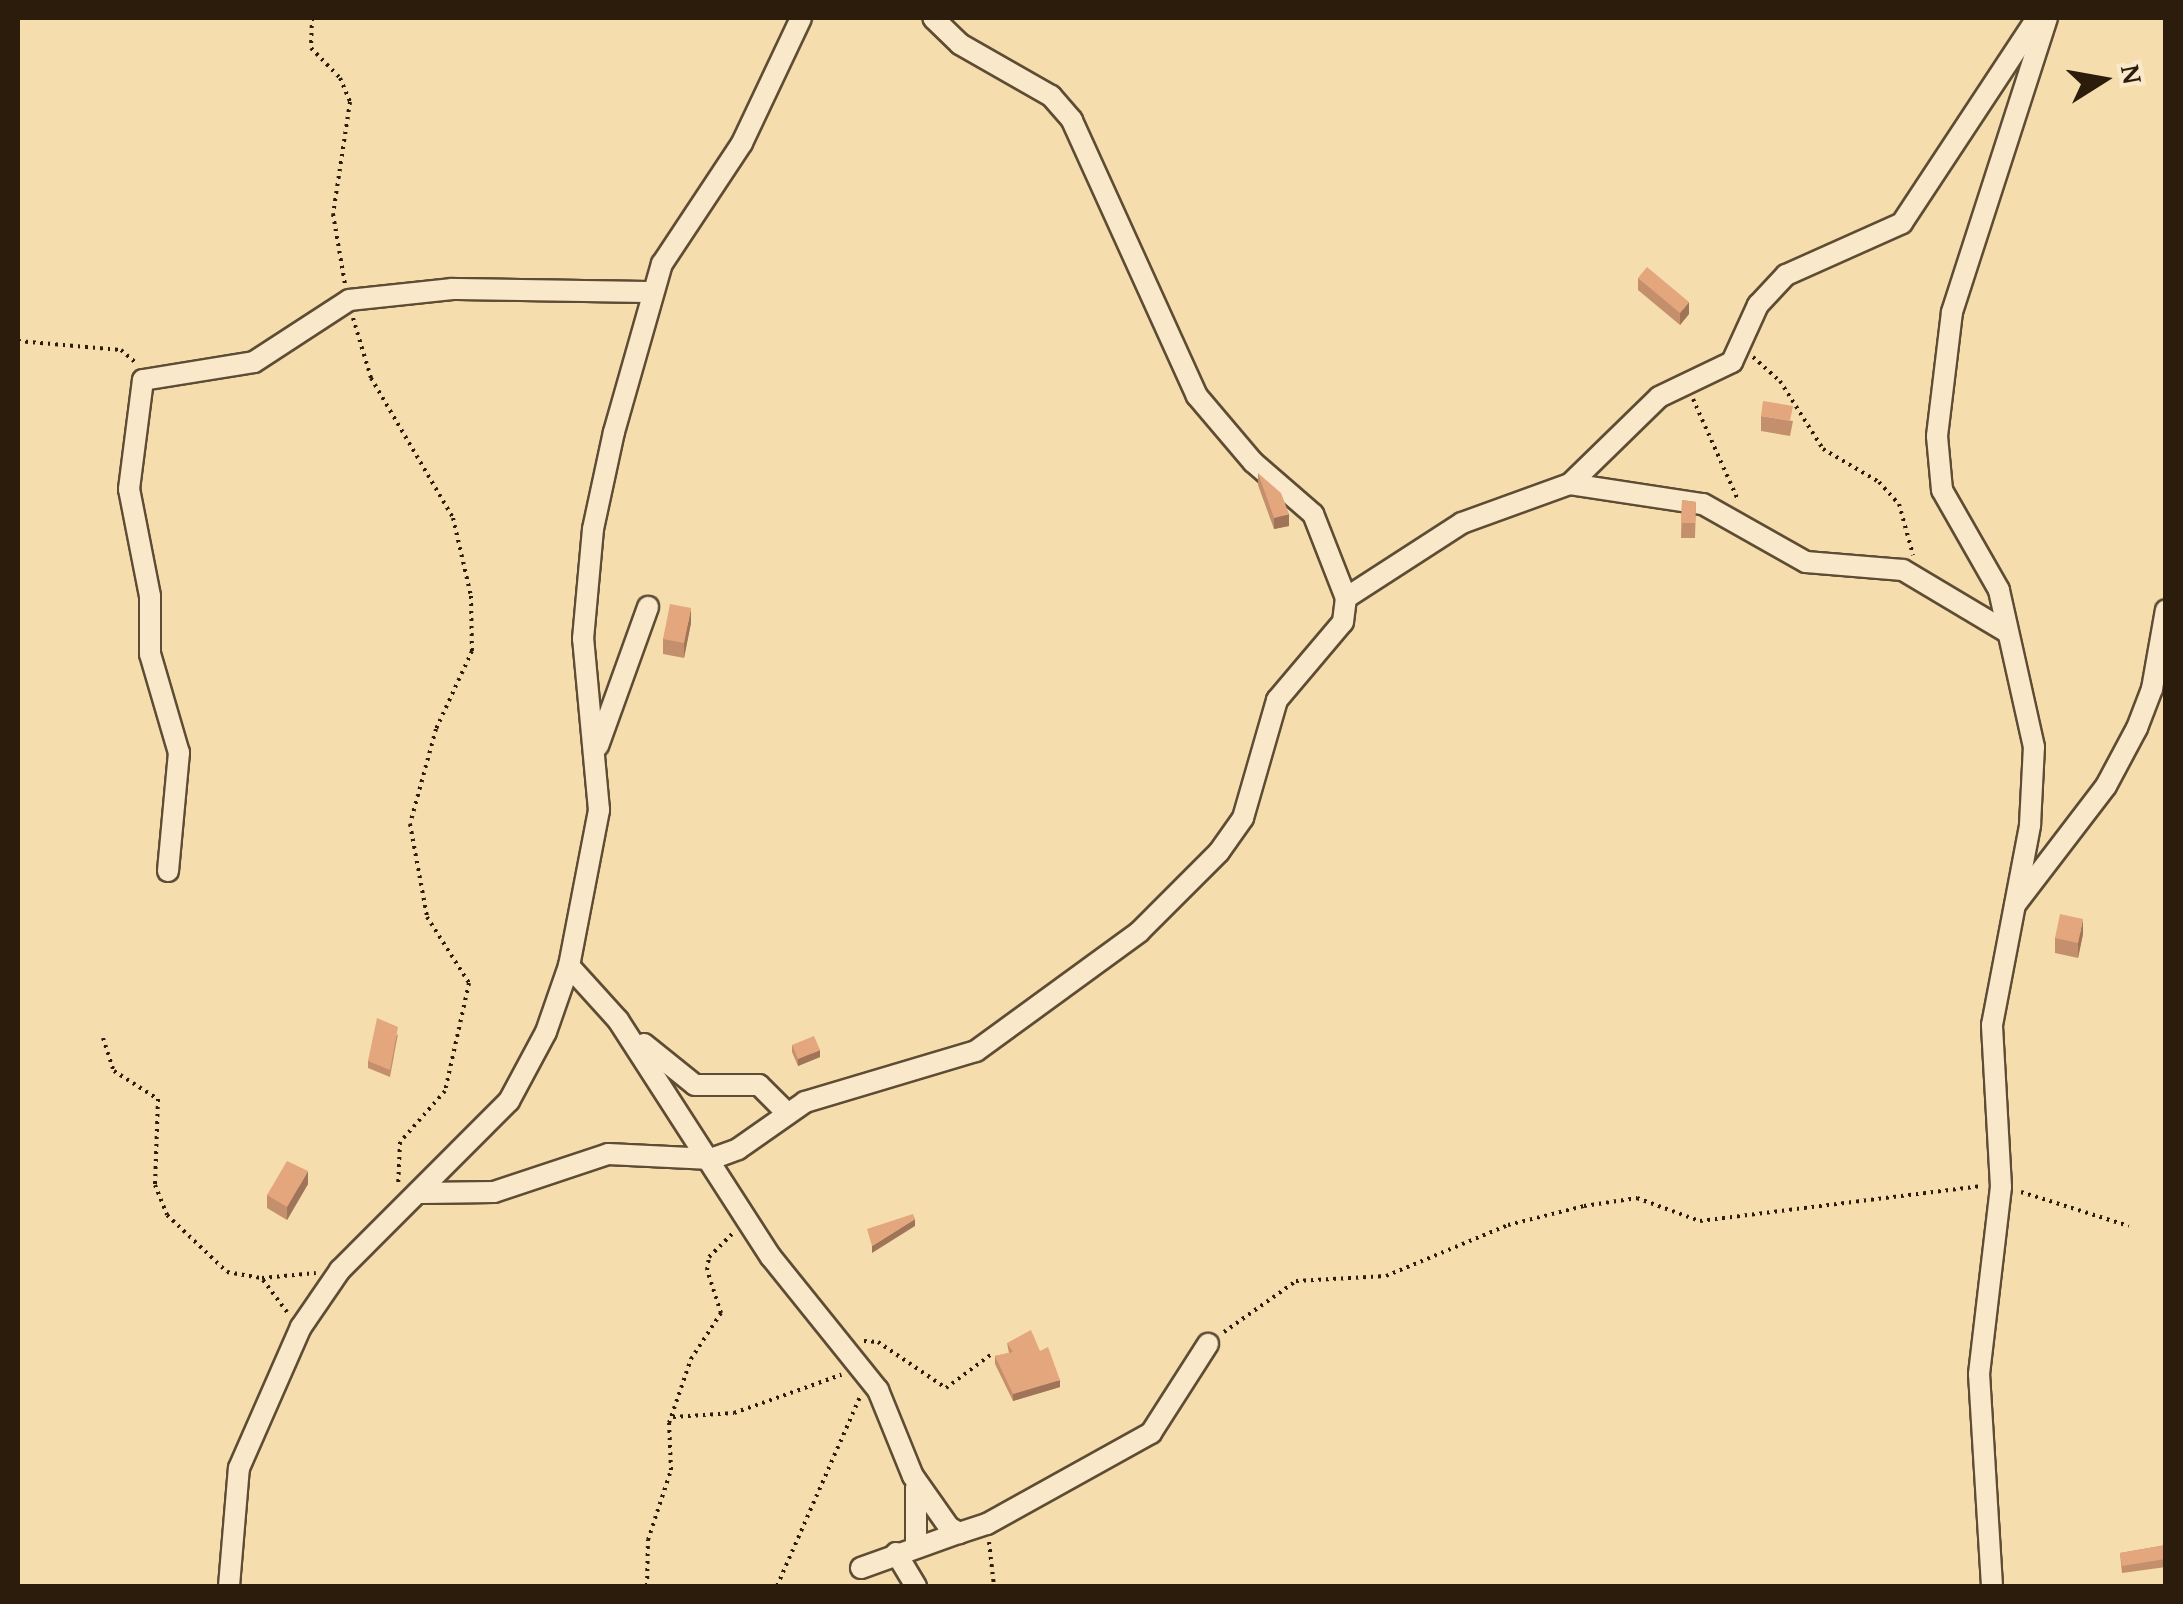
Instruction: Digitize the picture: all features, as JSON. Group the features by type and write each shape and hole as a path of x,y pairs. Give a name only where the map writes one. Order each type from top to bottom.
{"street":[{"path":"229,1586 239,1468 301,1327 340,1270 422,1193 517,1091 569,966 598,810 583,639 593,530 662,264 742,143 801,18"},
{"path":"422,1193 494,1192 608,1154 711,1159 738,1149 785,1111 976,1051 1163,910 1236,832 1277,700 1344,622 1346,598 1306,504 1232,440 1180,368 1110,196 1072,120 1052,96 960,44 933,18"},
{"path":"1346,598 1462,523 1570,484 1633,418 1686,380 1732,362 1758,305 1786,275 1882,235 1913,212 1995,74 2037,18"},
{"path":"1992,1586 1980,1374 2001,1186 1992,1025 2034,781 2030,716 1991,571 1942,490 1940,376 1952,312 2047,18"},
{"path":"168,871 180,753 150,654 150,596 129,489 143,380 254,362 349,300 452,289 653,292"},
{"path":"1570,484 1703,504 1806,562 1880,564 1916,576 2007,632"},
{"path":"595,758 648,607"},
{"path":"2013,908 2106,786 2137,728 2152,690 2166,610"},
{"path":"569,966 618,1020 685,1080 760,1085 785,1111"},
{"path":"618,1020 737,1197 771,1257 845,1346 893,1420 912,1476 916,1544"},
{"path":"862,1568 916,1544 988,1524 1151,1434 1208,1344"},
{"path":"912,1476 942,1520 959,1533"},
{"path":"896,1553 916,1586"}],"path":[{"path":"312,18 311,48 340,78 350,102 333,214 349,300 371,378 453,518 471,596 472,651 436,729 410,824 426,917 469,983 445,1092 400,1142 397,1216"},
{"path":"18,341 122,350 143,380"},
{"path":"1742,347 1780,380 1823,449 1879,482 1898,504 1916,576"},
{"path":"1686,380 1746,528"},
{"path":"104,1038 114,1071 158,1100 155,1185 167,1216 216,1266 262,1278 340,1270"},
{"path":"1208,1344 1296,1281 1386,1276 1508,1225 1584,1206 1637,1198 1700,1221 2001,1186 2129,1226"},
{"path":"647,1586 648,1540 672,1470 671,1417 691,1359 721,1313 707,1270 714,1250 734,1232 737,1197"},
{"path":"262,1278 301,1327"},
{"path":"845,1346 878,1342 946,1388 993,1353"},
{"path":"671,1417 734,1413 862,1369 852,1424 777,1586"},
{"path":"988,1524 994,1586"}],"building":[{"path":"1647,267 1689,302 1680,313 1638,278"},
{"path":"1763,401 1793,406 1790,421 1761,416"},
{"path":"1258,473 1281,493 1289,514 1274,518"},
{"path":"1682,500 1696,502 1695,523 1681,523"},
{"path":"670,604 691,608 684,643 663,639"},
{"path":"2060,914 2083,919 2078,943 2055,938"},
{"path":"377,1018 398,1027 390,1070 368,1061"},
{"path":"814,1036 820,1050 798,1059 792,1045"},
{"path":"287,1161 308,1171 287,1207 267,1195"},
{"path":"913,1214 915,1219 872,1246 867,1229"},
{"path":"1031,1330 1040,1351 1048,1347 1060,1380 1013,1394 995,1356 1013,1352 1007,1343"},
{"path":"2166,1545 2166,1559 2122,1566 2120,1553"}]}
